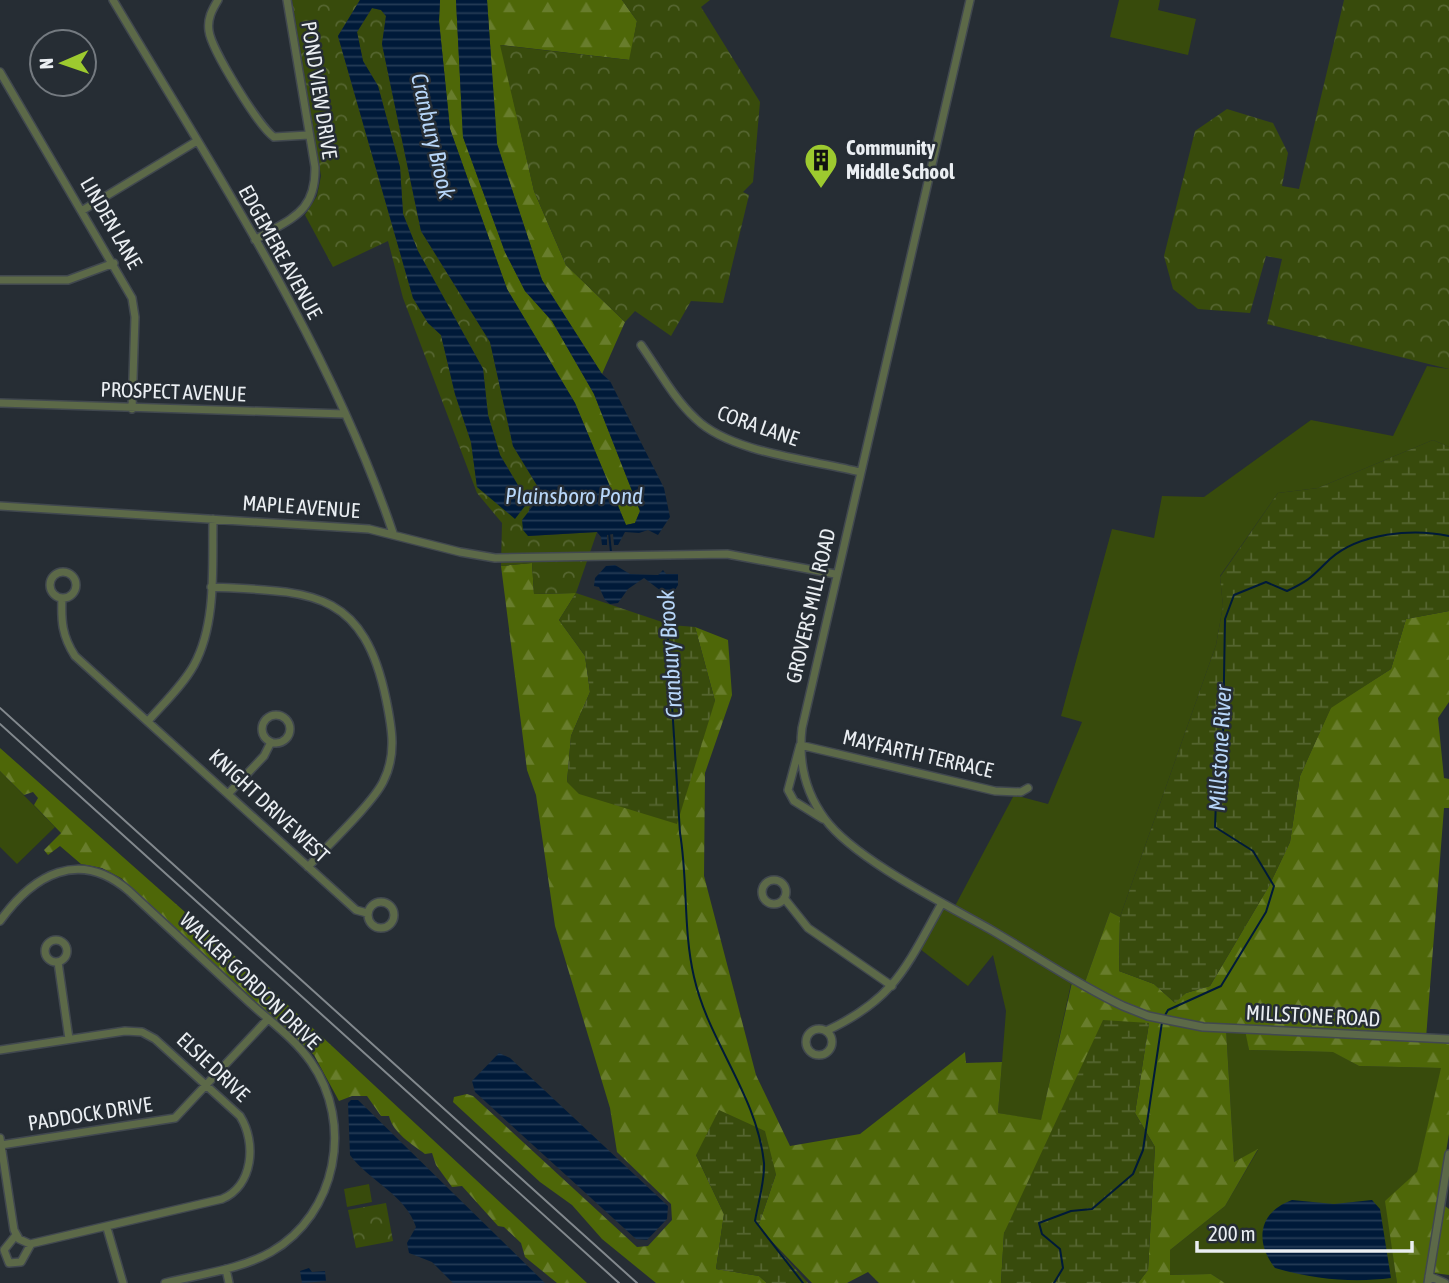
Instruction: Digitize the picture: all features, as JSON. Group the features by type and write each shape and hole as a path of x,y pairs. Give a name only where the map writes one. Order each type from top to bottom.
{"street":[{"name":"EDGEMERE AVENUE","path":"113,0 255,240 345,414 377,486 393,533"},
{"path":"218,0 210,14 211,40 261,125 274,137 309,135"},
{"name":"POND VIEW DRIVE","path":"255,240 308,206 315,180 287,0"},
{"name":"GROVERS MILL ROAD","path":"970,0 835,574 800,745 807,784 826,821 850,843 942,904 1101,996 1148,1016 1175,1022"},
{"name":"LINDEN LANE","path":"0,72 114,262 132,298 135,317 132,409"},
{"path":"83,210 197,141"},
{"path":"0,280 68,280 114,262"},
{"name":"CORA LANE","path":"641,345 690,413 705,426 773,453 860,471"},
{"name":"PROSPECT AVENUE","path":"0,403 345,414"},
{"name":"MAPLE AVENUE","path":"0,506 393,533 440,548 495,558 727,554 835,574"},
{"path":"149,720 194,665 209,616 214,519"},
{"path":"211,587 302,594 324,601 357,624 368,639 379,666 391,723 391,766 382,786 308,867"},
{"name":"KNIGHT DRIVE WEST","path":"62,598 61,624 65,641 75,656 149,720 356,910 368,913"},
{"path":"229,793 264,756 271,742"},
{"path":"800,745 788,790 794,801 826,821"},
{"name":"MAYFARTH TERRACE","path":"800,745 995,790 1021,792 1028,788"},
{"name":"WALKER GORDON DRIVE","path":"0,921 23,892 47,876 76,870 104,876 129,891 305,1054 323,1085 333,1115 335,1153 326,1186 306,1222 270,1252 226,1269 164,1283"},
{"path":"785,898 808,928 892,986"},
{"path":"826,1031 864,1012 892,986 942,904"},
{"path":"58,962 69,1039"},
{"name":"PADDOCK DRIVE","path":"1,1142 170,1119 183,1113 268,1019"},
{"name":"MILLSTONE ROAD","path":"1175,1022 1251,1031 1449,1039"},
{"name":"ELSIE DRIVE","path":"0,1049 128,1030 142,1032 155,1039 239,1115 245,1125 249,1164 242,1184 222,1199 31,1244 21,1262 9,1263 4,1250 16,1235 1,1142"},
{"path":"1445,1283 1428,1280 1449,1154"},
{"path":"107,1228 123,1283"},
{"path":"16,1235 31,1244"},
{"path":"226,1269 229,1283"}],"green space":[{"path":"292,0 360,0 338,36 413,298 428,323 441,335 455,394 471,442 477,487 528,502 500,455 488,415 483,369 418,251 403,214 400,167 378,86 363,61 357,32 372,8 381,10 386,16 382,44 421,231 490,342 513,446 538,487 536,502 529,508 528,536 597,532 576,593 534,594 532,563 501,566 502,523 477,493 403,298 388,241 333,267 305,215 317,196 321,176"},
{"path":"440,0 456,0 463,137 505,252 525,291 552,321 594,394 640,511 635,523 626,525 575,403 507,289 450,129 439,21"},
{"path":"487,0 622,0 637,21 630,60 501,45 534,191 566,265 625,322 602,374 542,280 497,144"},
{"path":"622,0 710,0 701,7 760,102 753,182 743,192 749,195 723,303 691,301 671,336 635,311 625,322 566,265 534,191 500,45 629,60 637,21"},
{"path":"1119,0 1160,0 1158,10 1196,19 1188,55 1110,37"},
{"path":"1344,0 1449,0 1449,369 1267,324 1282,259 1266,256 1250,313 1198,309 1173,289 1164,256 1195,131 1227,109 1273,123 1288,153 1282,186 1299,189"},
{"path":"1427,366 1449,369 1449,447 1433,440 1318,488 1278,493 1220,576 1223,606 1216,645 1120,917 1110,912 1084,985 1072,979 1041,1121 998,1113 1006,1011 993,955 968,986 920,949 947,901 955,906 1014,795 1048,804 1082,722 1061,716 1112,529 1154,538 1162,496 1204,497 1311,420 1393,436"},
{"path":"1433,440 1449,447 1449,611 1406,619 1391,669 1331,708 1300,776 1290,842 1269,886 1210,986 1186,993 1175,1003 1154,984 1119,971 1120,917 1216,645 1223,606 1220,577 1278,493 1318,488"},
{"path":"532,563 534,594 576,593 559,620 585,656 590,692 571,736 567,782 715,701 695,627 728,640 732,695 705,773 704,876 756,1075 790,1146 860,1134 965,1052 966,1063 1002,1062 998,1113 1041,1120 1073,978 1084,985 1110,912 1120,917 1119,971 1154,984 1174,1002 1186,993 1210,986 1269,886 1290,842 1300,776 1331,707 1391,669 1406,619 1449,611 1449,702 1438,718 1444,778 1449,779 1449,808 1444,808 1426,1038 1449,1039 1449,1134 1425,1276 1428,1283 1397,1283 1385,1201 1417,1172 1441,1068 1359,1066 1333,1052 1249,1050 1245,1030 1226,1029 1234,1162 1258,1149 1225,1206 1170,1250 1170,1275 1211,1274 1225,1283 1138,1283 1148,1270 1155,1147 1135,1113 1149,1023 1004,1233 1001,1283 879,1283 868,1272 847,1283 812,1283 758,1227 776,1174 696,1155 724,1214 716,1269 759,1276 767,1283 656,1283 602,1239 572,1205 540,1182 453,1102 454,1097 467,1094 473,1096 637,1247 648,1246 672,1220 671,1204 617,1152 610,1108 555,926 536,795 527,770 501,566"},
{"path":"576,593 671,625 695,627 715,701 677,824 579,794 567,782 571,736 590,692 585,656 559,620"},
{"path":"0,748 247,967 587,1283 557,1283 525,1257 521,1243 504,1227 498,1226 462,1186 452,1187 436,1165 432,1153 425,1154 404,1138 394,1128 389,1116 381,1116 367,1096 352,1096 339,1101 314,1055 121,878 102,868 81,864 60,846 48,855 44,850 61,833 34,805 38,798 33,792 24,795 0,771"},
{"path":"0,771 55,827 17,864 0,847"},
{"path":"1103,1020 1149,1023 1135,1113 1155,1147 1148,1270 1138,1283 1001,1283 1004,1233"},
{"path":"1226,1029 1246,1030 1249,1050 1334,1052 1359,1066 1442,1068 1417,1173 1386,1201 1397,1283 1225,1283 1211,1274 1170,1275 1170,1250 1225,1206 1258,1150 1234,1162"},
{"path":"719,1110 765,1131 776,1174 758,1227 808,1283 767,1283 759,1276 716,1269 724,1214 696,1155"},
{"path":"369,1184 372,1202 347,1207 344,1189"},
{"path":"386,1203 393,1241 356,1248 348,1210"},
{"path":"1445,1206 1449,1209 1449,1275 1434,1273"}],"water":[{"name":"Plainsboro Pond","path":"360,0 440,0 439,21 450,129 507,289 575,403 626,525 635,523 640,511 594,394 552,321 525,291 505,252 463,137 456,0 487,0 497,144 542,280 602,374 610,381 664,488 670,517 658,535 648,530 639,533 625,532 618,545 614,545 613,534 607,535 607,545 602,545 597,532 528,536 523,530 522,520 536,502 538,487 513,446 490,342 421,231 382,44 386,16 381,10 372,8 357,32 363,61 378,86 400,167 403,214 418,251 483,369 488,415 500,455 528,502 515,519 477,487 471,442 455,394 441,335 428,323 413,298 338,36"},
{"name":"Cranbury Brook","path":"615,565 630,574 658,575 663,570 666,574 678,574 678,585 672,595 665,594 644,578 628,589 618,603 610,604 599,587 594,586 595,578 606,566"},
{"path":"499,1053 510,1058 668,1206 667,1219 647,1240 636,1239 475,1092 472,1081"},
{"path":"358,1100 545,1283 453,1283 432,1262 409,1253 407,1243 416,1227 411,1216 396,1197 350,1155 348,1103"},
{"path":"1292,1200 1334,1204 1372,1200 1380,1209 1391,1278 1332,1279 1275,1268 1264,1248 1263,1228 1272,1212"},
{"path":"309,1268 312,1272 325,1271 326,1281 302,1283 300,1271"}],"waterway":[{"name":"Cranbury Brook","path":"609,533 611,552"},
{"name":"Millstone River","path":"1164,1017 1168,1010 1221,986 1266,912 1274,886 1253,851 1215,827 1217,776 1223,736 1225,619 1234,595 1266,582 1287,591 1307,580 1342,550 1371,538 1403,533 1449,536"},
{"name":"Cranbury Brook","path":"665,592 688,941 694,977 710,1024 743,1092 760,1138 764,1170 755,1221 803,1283"},
{"name":"Millstone River","path":"1054,1283 1063,1268 1060,1249 1042,1234 1039,1223 1071,1211 1092,1209 1133,1174 1143,1150 1162,1022"}],"railway":[{"path":"0,708 637,1283"},
{"path":"0,724 619,1283"}],"place":[{"name":"Community Middle School","path":"821,190"}]}
